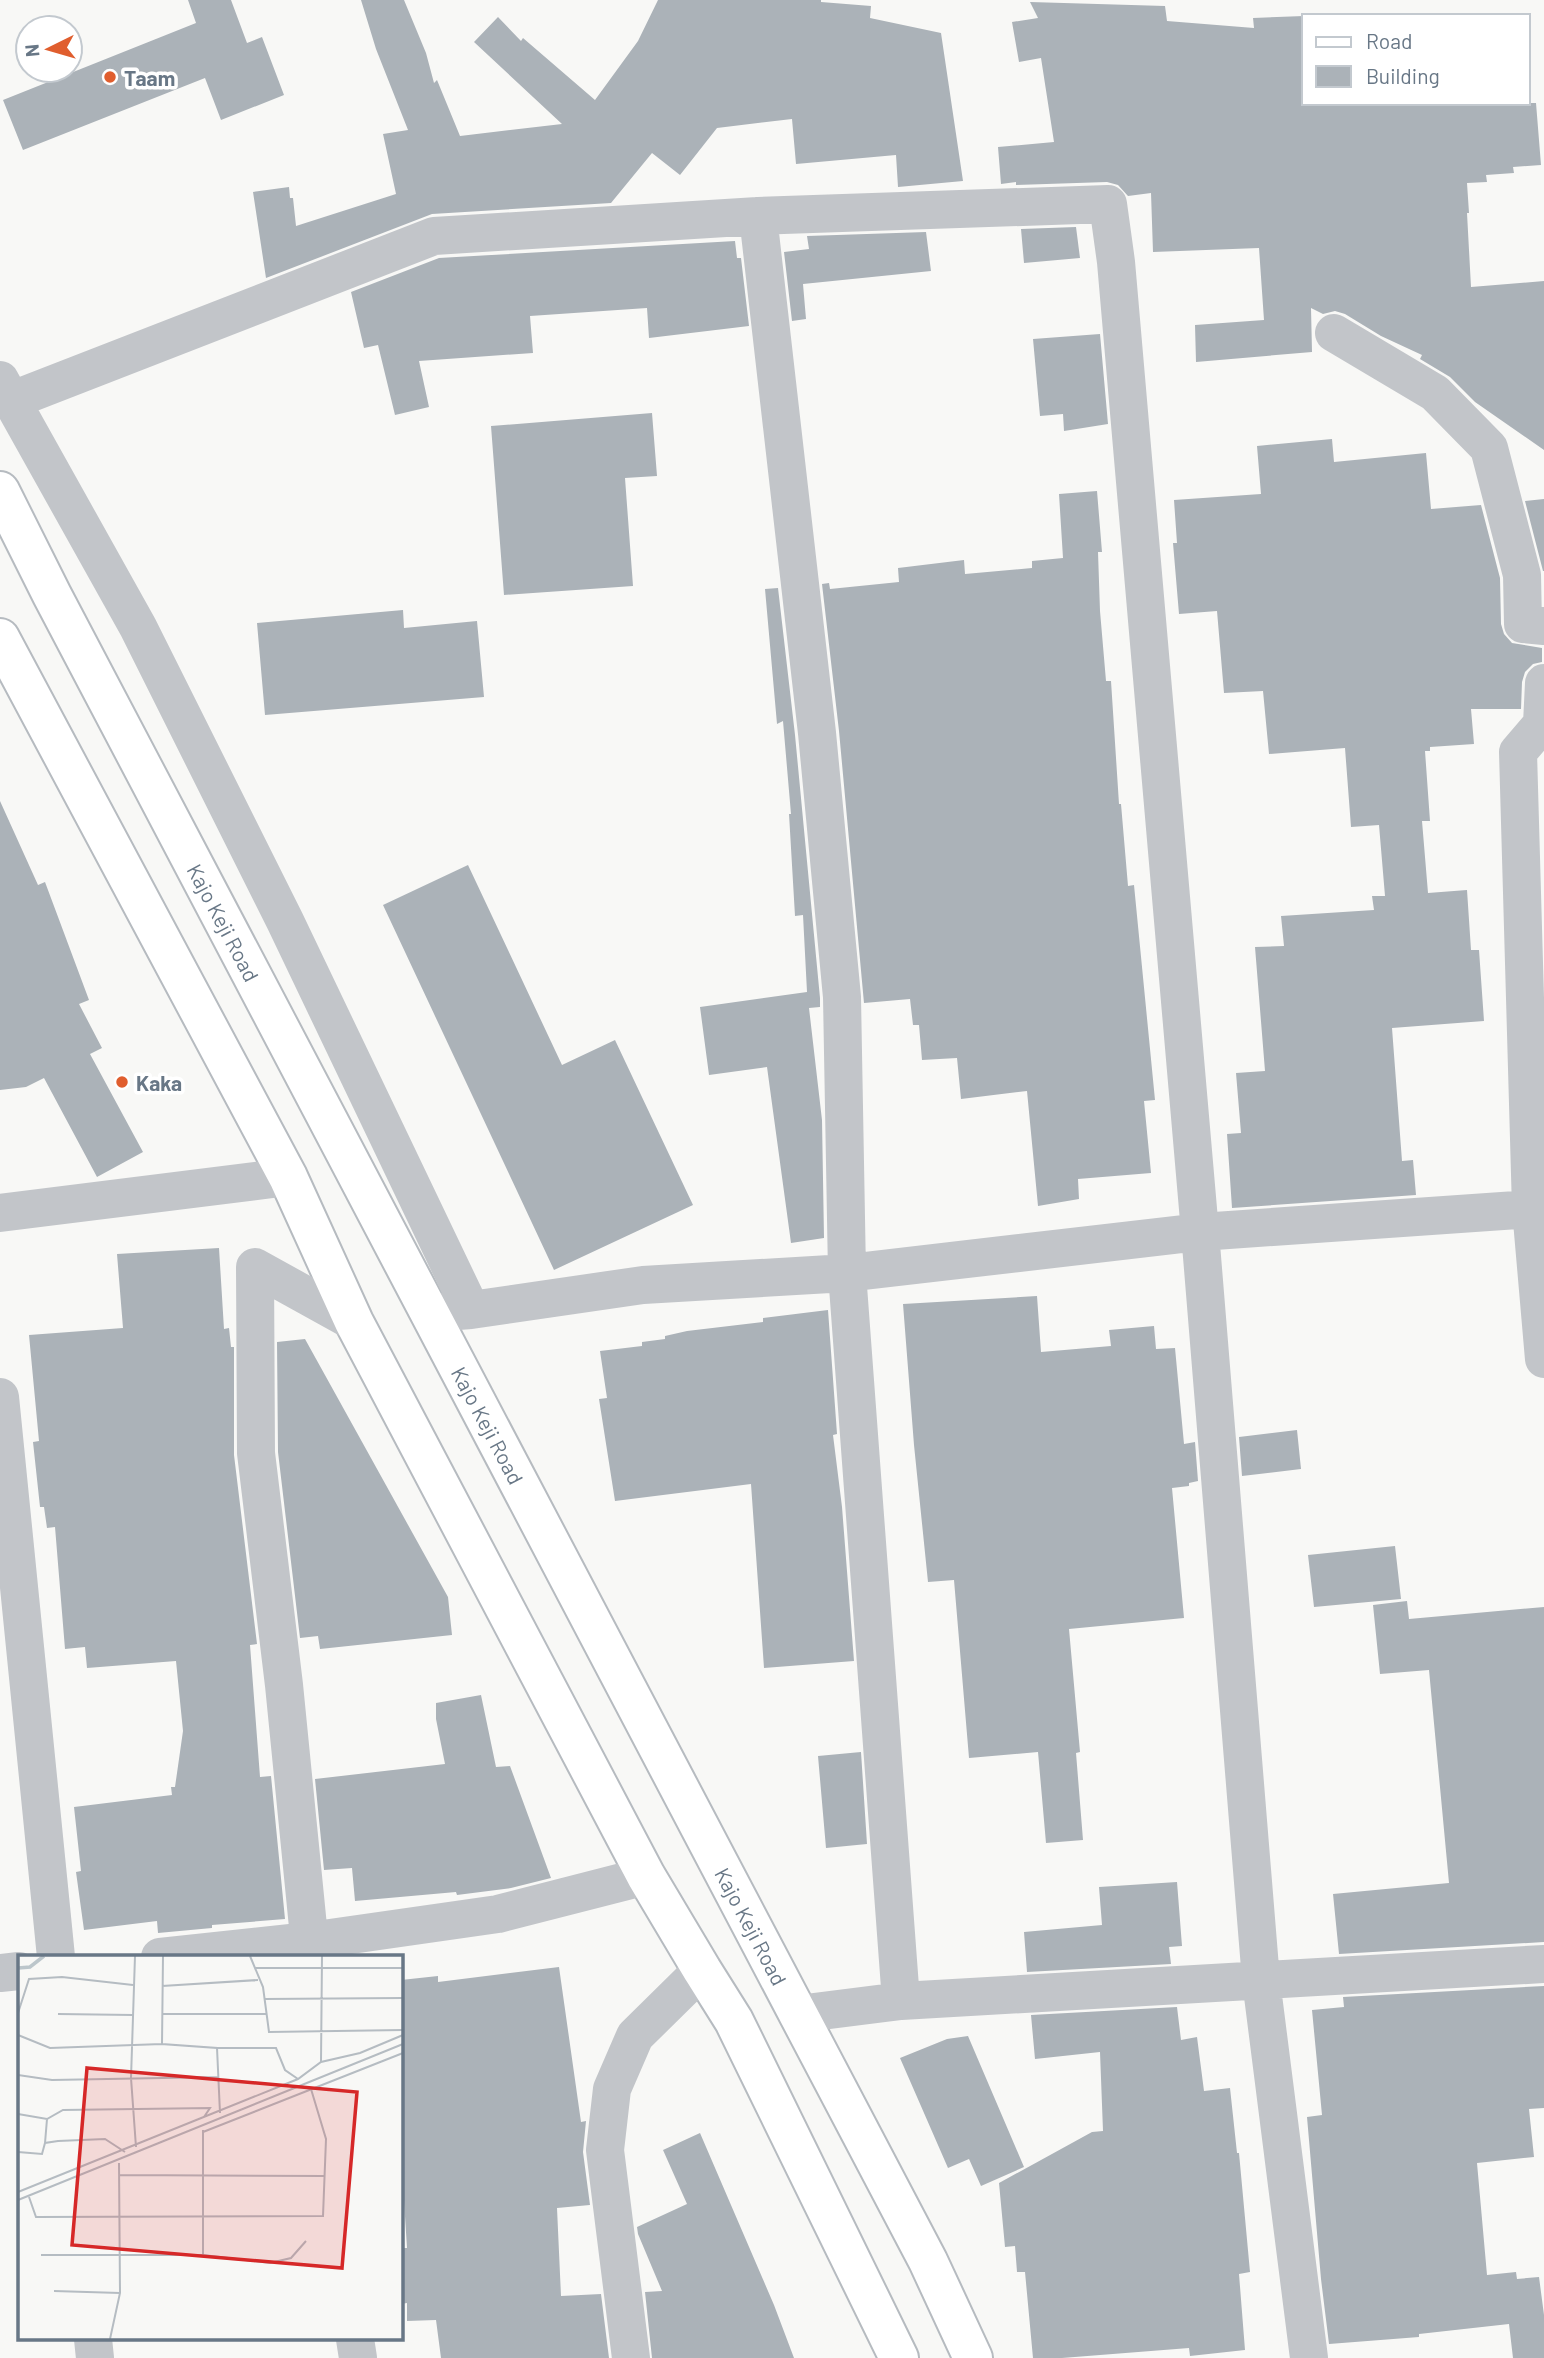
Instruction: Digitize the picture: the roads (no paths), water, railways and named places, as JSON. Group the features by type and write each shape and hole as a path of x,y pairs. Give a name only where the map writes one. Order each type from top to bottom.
{"main road":[{"name":"Kajo Keji Road","path":"0,491 52,595 928,2261 973,2358"},
{"path":"0,638 288,1177 354,1322 646,1876 734,2021 899,2358"}],"street":[{"path":"471,1310 285,921 138,627 5,390 434,236 758,216 1108,204 1116,262 1200,1232 1261,1980 1309,2358"},
{"path":"758,216 817,733 842,996 847,1273 901,2001"},
{"path":"1334,333 1436,393 1489,448 1522,575 1523,624 1544,626"},
{"path":"1544,683 1542,724 1518,752 1531,1209 1544,1359"},
{"path":"0,1213 288,1177"},
{"path":"431,1313 471,1310 643,1285 847,1273 1200,1232 1531,1209"},
{"path":"310,1949 284,1685 256,1453 254,1267 354,1322"},
{"path":"0,1397 56,1955"},
{"path":"198,1955 310,1949 498,1914 646,1876"},
{"path":"798,2014 901,2001 1544,1964"},
{"path":"631,2358 605,2150 612,2089 635,2036 702,1970"},
{"path":"0,1973 18,1971"},
{"path":"93,2340 95,2358"},
{"path":"355,2340 358,2358"}],"place":[{"name":"Taam","path":"110,77"},
{"name":"Kaka","path":"122,1082"}]}
